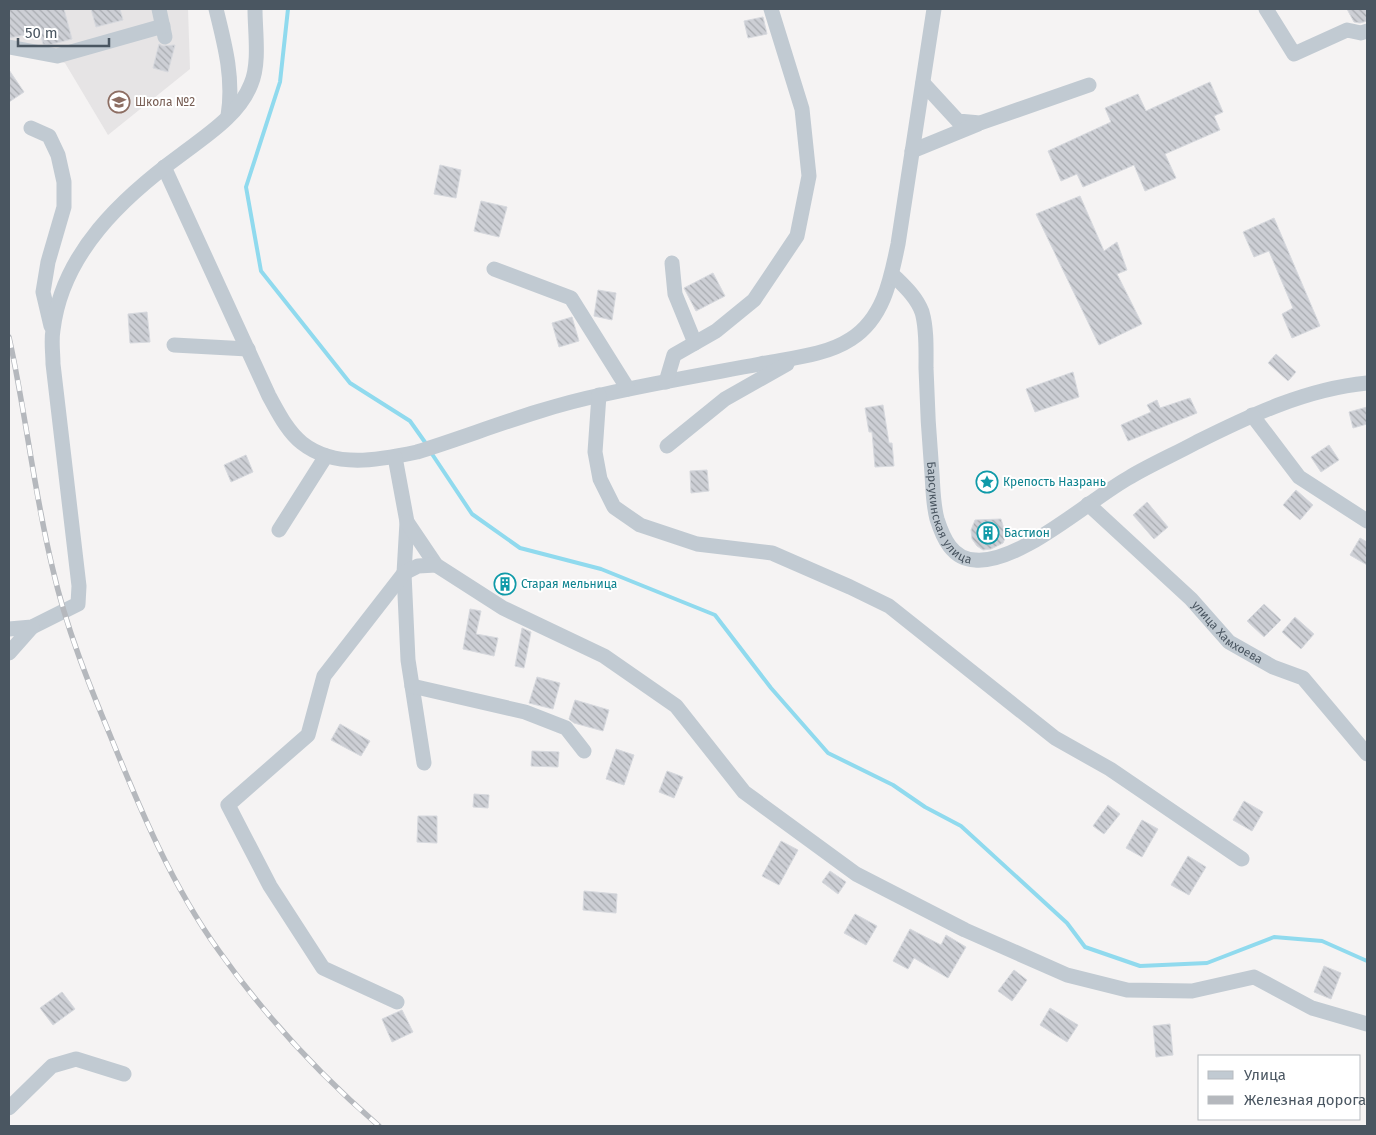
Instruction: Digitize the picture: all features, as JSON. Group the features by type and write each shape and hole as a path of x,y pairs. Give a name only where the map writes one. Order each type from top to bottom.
{"street":[{"path":"9,47 57,56 164,31 159,9"},
{"path":"216,9 229,61 231,97 228,118"},
{"path":"52,330 59,300 84,247 122,202 228,118 251,84 255,60 255,9"},
{"path":"666,382 674,355 716,331 754,300 797,236 809,176 802,109 771,9"},
{"path":"164,167 269,396 286,425 302,443 326,456 348,461 395,457 417,452 599,395 800,357 837,346 851,339 867,325 887,292 892,274 934,9"},
{"path":"1266,9 1294,54 1348,30 1361,33 1367,31"},
{"path":"923,83 958,120 980,123"},
{"path":"912,151 980,123 1089,85"},
{"path":"9,629 32,627 78,604 79,586 53,364 52,330 43,292 48,262 64,207 64,182 58,155 49,136 31,128"},
{"path":"672,263 675,294 695,343"},
{"path":"494,269 571,298 628,389"},
{"name":"Барсукинская улица","path":"892,274 914,295 922,312 935,510 941,532 950,548 962,556 974,560 990,559 1041,538 1129,477 1252,415 1308,394 1347,385 1367,383"},
{"path":"174,345 248,349"},
{"path":"666,446 725,399 800,357"},
{"path":"599,395 595,452 600,479 614,507 640,525 696,544 772,553 889,606 1055,738 1110,769 1242,859"},
{"path":"1252,415 1299,477 1367,520"},
{"path":"279,530 326,456"},
{"path":"395,457 407,522 404,573 408,660 424,763"},
{"name":"улица Хамхоева","path":"1088,504 1191,600 1229,642 1273,667 1303,678 1367,754"},
{"path":"407,522 436,566 503,608 604,656 676,706 744,792 856,874 965,930 1067,975 1128,990 1192,991 1254,977 1312,1008 1367,1024"},
{"path":"397,1002 323,968 270,886 228,805 308,735 324,676 404,573 418,566 436,566"},
{"path":"9,653 32,627"},
{"path":"412,686 525,712 566,728 584,751"},
{"path":"9,1108 52,1066 76,1060 124,1074"}],"shaded area":[{"name":"Школа №2","path":"9,9 188,9 190,69 108,135 65,63 9,51"}],"building":[{"path":"9,9 64,9 72,39 49,45 43,44 40,32 9,38"},
{"path":"91,9 120,9 123,20 96,27"},
{"path":"1347,9 1367,9 1367,21 1354,22"},
{"path":"763,17 767,34 748,38 744,21"},
{"path":"159,44 163,46 175,45 168,72 153,68"},
{"path":"9,70 24,92 9,102"},
{"path":"1210,82 1223,112 1214,116 1220,130 1165,154 1176,178 1145,191 1134,165 1083,187 1077,174 1061,181 1048,151 1111,122 1105,108 1138,94 1146,111"},
{"path":"440,165 461,170 456,198 434,194"},
{"path":"1080,196 1104,251 1117,242 1127,270 1117,274 1142,324 1099,345 1036,214"},
{"path":"481,201 507,207 499,237 474,231"},
{"path":"1274,218 1320,326 1292,338 1282,314 1293,308 1269,251 1254,257 1243,232"},
{"path":"713,273 725,296 696,311 684,288"},
{"path":"598,290 616,293 612,320 594,316"},
{"path":"147,312 150,342 130,343 128,314"},
{"path":"572,317 579,341 559,347 552,323"},
{"path":"1276,354 1296,372 1288,381 1268,363"},
{"path":"1073,372 1079,397 1035,412 1026,389"},
{"path":"1190,398 1197,413 1128,441 1121,425 1151,412 1147,405 1157,400 1160,408"},
{"path":"883,405 889,443 892,443 894,466 875,467 872,432 869,432 865,408"},
{"path":"1367,407 1367,424 1353,428 1349,412"},
{"path":"1329,445 1339,460 1321,472 1311,457"},
{"path":"246,455 253,472 231,482 224,465"},
{"path":"707,470 709,491 691,493 690,471"},
{"path":"1296,490 1313,505 1300,520 1283,505"},
{"path":"1147,502 1168,527 1154,539 1133,515"},
{"name":"Бастион","path":"1001,519 1006,536 1003,543 991,549 983,550 977,546 972,539 971,530 975,520"},
{"path":"1360,538 1367,542 1367,565 1350,555"},
{"name":"Старая мельница","path":"507,576 512,587 503,592 497,581"},
{"path":"1264,604 1281,620 1264,637 1247,621"},
{"path":"470,609 481,611 476,634 498,638 494,656 463,649"},
{"path":"1295,617 1314,634 1301,649 1282,632"},
{"path":"522,628 531,632 524,668 515,666"},
{"path":"537,677 560,683 553,709 529,703"},
{"path":"575,700 609,710 603,731 574,723 569,719"},
{"path":"340,724 370,741 361,756 331,740"},
{"path":"616,749 634,755 624,785 606,779"},
{"path":"532,751 559,752 558,767 531,766"},
{"path":"667,771 683,777 674,798 659,792"},
{"path":"474,794 489,795 488,808 473,807"},
{"path":"1244,801 1263,812 1252,831 1233,820"},
{"path":"1108,805 1120,814 1104,834 1093,826"},
{"path":"418,816 437,816 437,843 417,842"},
{"path":"1142,820 1158,829 1142,857 1126,848"},
{"path":"781,841 798,850 779,885 762,876"},
{"path":"1188,856 1206,867 1189,895 1171,885"},
{"path":"830,871 846,882 838,894 822,882"},
{"path":"584,891 617,894 616,913 583,910"},
{"path":"855,914 877,926 866,945 844,933"},
{"path":"910,929 941,945 946,935 966,947 948,978 914,958 908,969 893,961"},
{"path":"1324,966 1341,973 1331,999 1314,992"},
{"path":"1014,970 1027,980 1012,1001 998,991"},
{"path":"62,992 75,1009 53,1025 40,1008"},
{"path":"1050,1008 1078,1025 1067,1042 1040,1025"},
{"path":"402,1010 413,1032 392,1042 382,1019"},
{"path":"1170,1024 1173,1055 1156,1057 1153,1026"}],"waterway":[{"path":"288,9 280,82 246,187 261,271 350,383 410,421 427,445"},
{"path":"430,451 472,514 520,548 601,569 715,615 771,688 828,753 893,785 925,807 961,826 1067,923 1085,947 1140,966 1207,963 1274,937 1322,941 1367,961"}],"railway":[{"path":"9,337 40,512 64,612 94,695 133,791 158,846 202,926 255,998 314,1065 379,1126"}],"place":[{"name":"Школа №2","path":"119,102"},
{"name":"Крепость Назрань","path":"987,482"},
{"name":"Бастион","path":"988,533"},
{"name":"Старая мельница","path":"505,584"}]}
